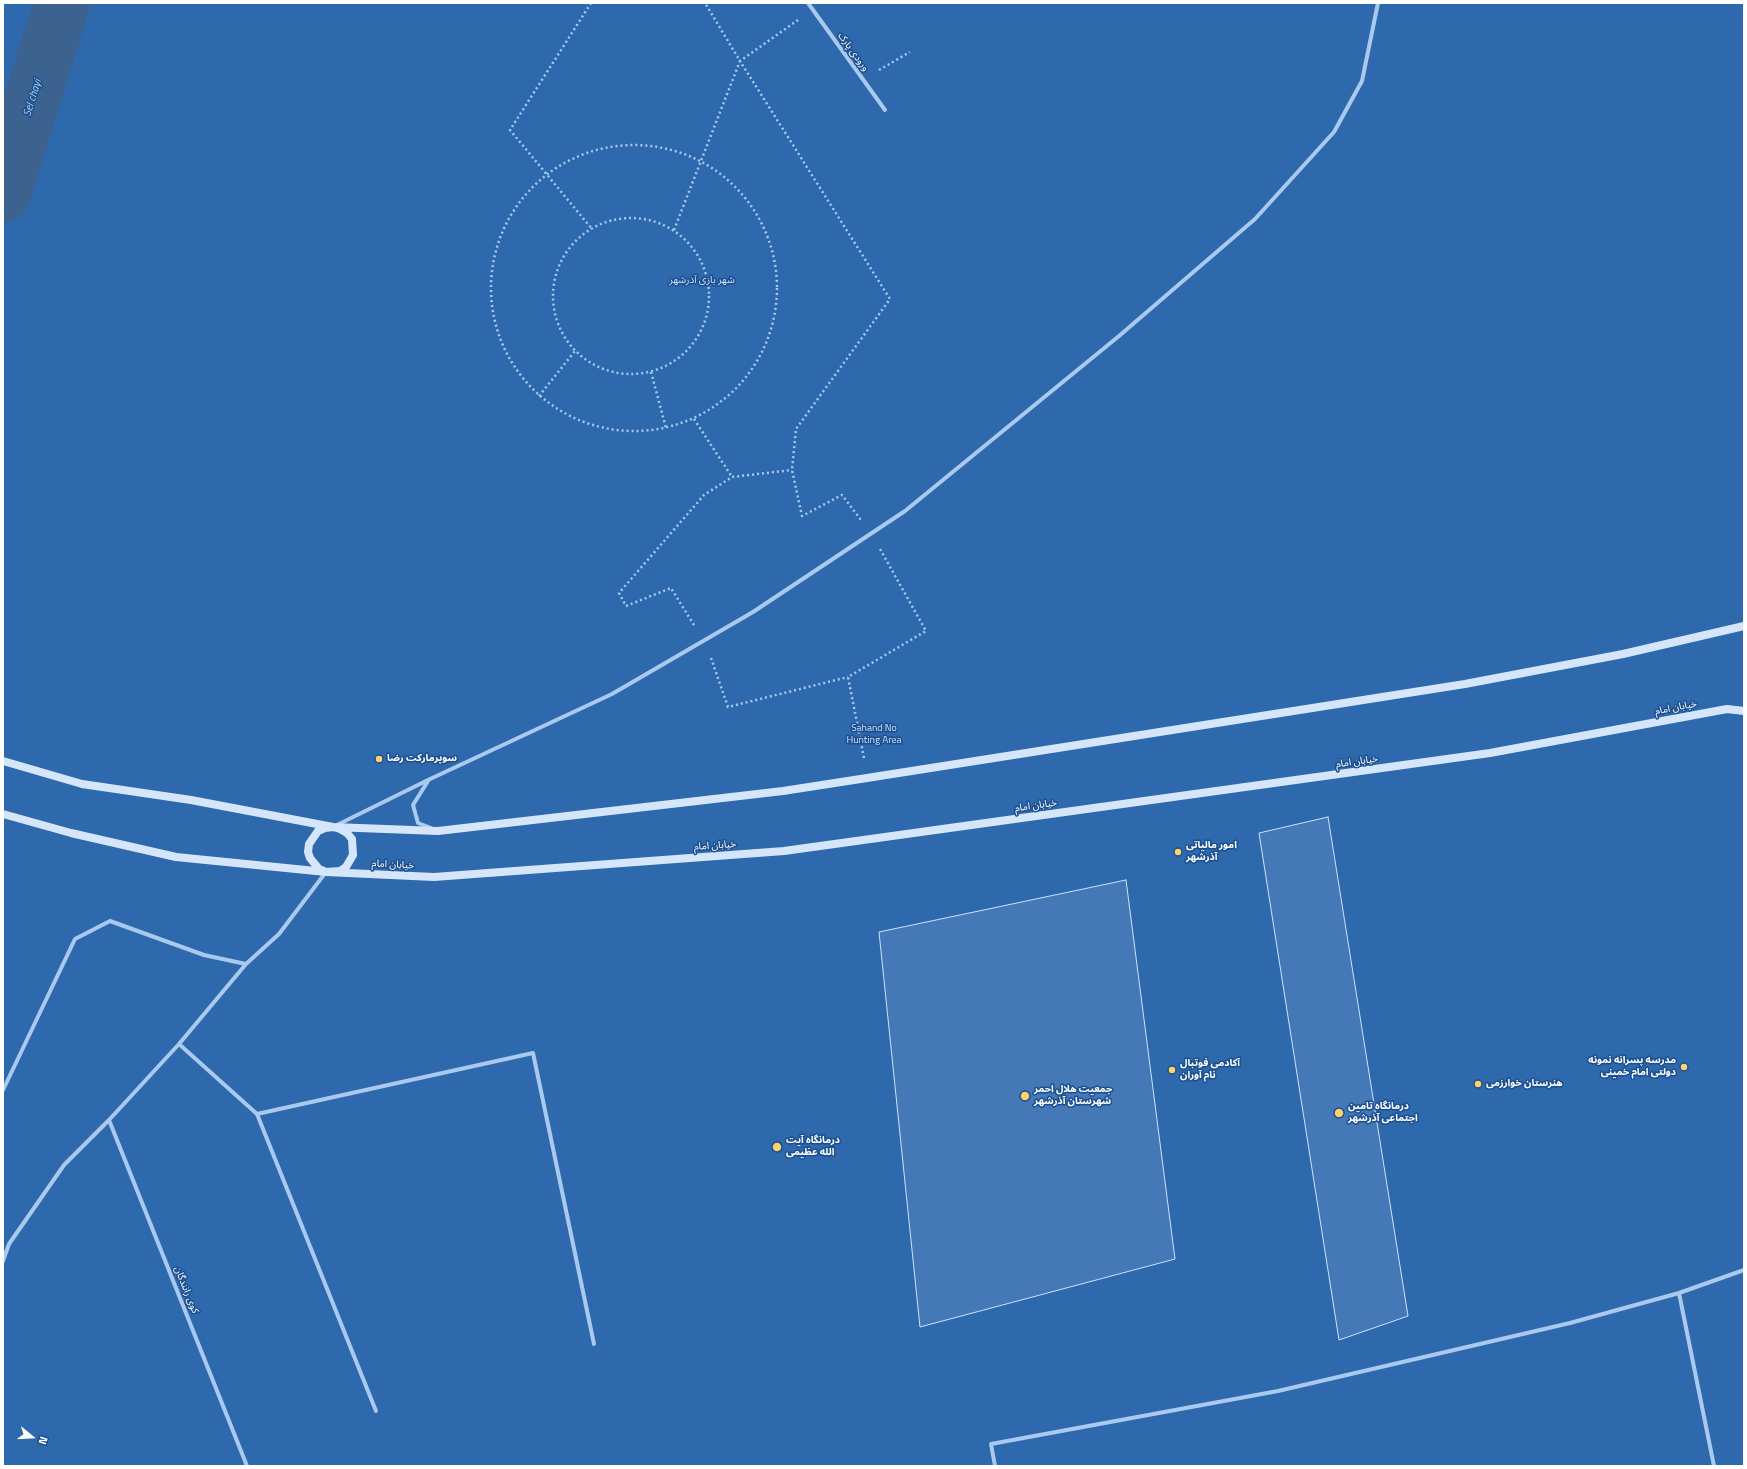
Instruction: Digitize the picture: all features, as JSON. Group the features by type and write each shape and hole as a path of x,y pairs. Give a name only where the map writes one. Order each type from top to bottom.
{"main road":[{"path":"3,761 82,784 190,800 333,827 340,829 347,833 352,839 353,855 346,867 340,871 326,872 314,865 310,858 308,852 309,844 318,831 333,827 438,831 775,792 1465,684 1623,654 1744,626"},
{"name":"خیابان امام","path":"3,814 71,833 176,857 326,872 434,877 784,851 1490,753 1727,709 1744,711"}],"street":[{"name":"ورودی پارک","path":"808,3 885,110"},
{"path":"333,827 428,780 612,694 753,612 905,511 1118,336 1255,219 1334,132 1362,81 1378,3"},
{"path":"428,780 413,805 418,823 438,831"},
{"path":"3,1261 9,1244 64,1165 109,1120 179,1044 246,964 279,934 326,872"},
{"path":"3,1090 75,940 110,921 204,955 246,964"},
{"path":"179,1044 257,1114 376,1411"},
{"path":"257,1114 533,1053 594,1344"},
{"name":"کوی رانندگان","path":"109,1120 247,1466"},
{"path":"995,1466 991,1444 1278,1391 1570,1323 1679,1293 1744,1270"},
{"path":"1679,1293 1714,1466"}],"path":[{"path":"591,3 510,130 592,229"},
{"path":"705,3 890,299 796,429 792,470 802,516 842,495 871,533 926,631 848,677 728,707 704,641 671,588 626,606 619,593 704,495 732,477 792,470"},
{"path":"674,230 740,61 813,9"},
{"path":"863,80 910,52"},
{"path":"622,145 663,147 701,161 738,188 763,226 776,269 775,314 760,357 732,393 694,419 666,428 632,432 598,428 567,415 539,396 512,364 495,325 491,283 498,242 517,205 546,174 582,154 622,145"},
{"path":"629,218 652,220 674,230 692,246 704,267 710,290 707,317 695,342 676,361 651,372 624,374 597,367 575,351 560,329 553,302 556,276 568,251 584,234 592,229 605,222 629,218"},
{"path":"539,396 575,351"},
{"path":"651,372 666,428"},
{"path":"694,419 732,477"},
{"path":"848,677 867,778"}],"green space":[{"name":"Sahand No Hunting Area","path":"3,3 1744,3 1744,1466 3,1466"}],"building":[{"name":"درمانگاه تامین اجتماعی آذرشهر","path":"1328,817 1408,1316 1339,1340 1259,833"},
{"name":"جمعیت هلال احمر شهرستان آذرشهر","path":"1126,880 1175,1259 920,1327 879,932"}],"waterway":[{"name":"Sel chayi","path":"3,194 62,3"}],"place":[{"name":"سوپرمارکت رضا","path":"379,759"},
{"name":"امور مالیاتی آذرشهر","path":"1178,852"},
{"name":"مدرسه پسرانه نمونه دولتی امام خمینی","path":"1684,1067"},
{"name":"آکادمی فوتبال نام آوران","path":"1172,1070"},
{"name":"هنرستان خوارزمی","path":"1478,1084"},
{"name":"جمعیت هلال احمر شهرستان آذرشهر","path":"1025,1096"},
{"name":"درمانگاه تامین اجتماعی آذرشهر","path":"1339,1113"},
{"name":"درمانگاه آیت الله عظیمی","path":"777,1147"}],"park label":[{"name":"شهر بازی آذرشهر","path":"702,281"}]}
